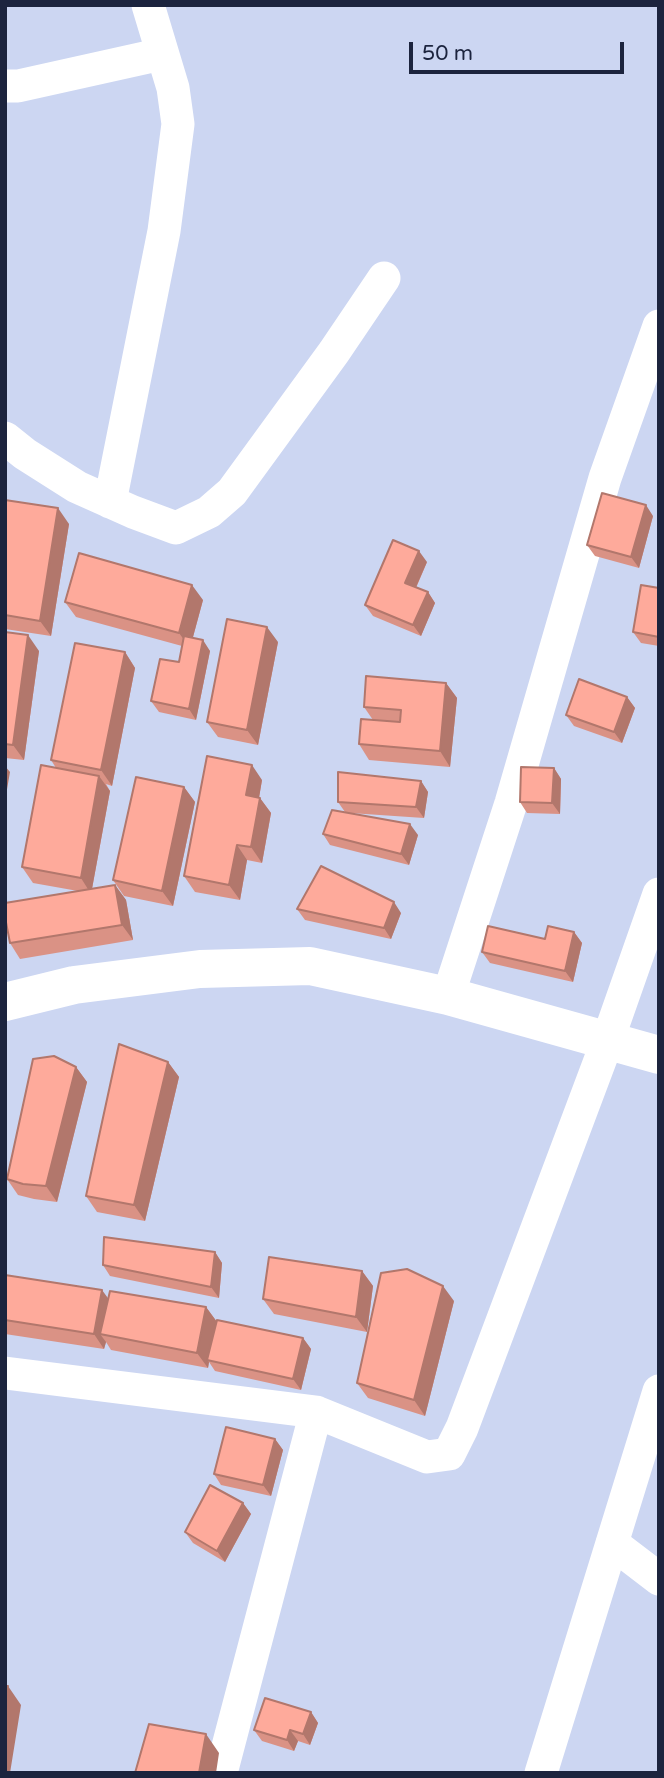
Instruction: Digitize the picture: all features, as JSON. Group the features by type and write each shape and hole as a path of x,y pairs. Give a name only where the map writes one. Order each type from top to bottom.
{"main road":[{"path":"5,1002 74,985 200,968 310,966 448,996 659,1055"}],"street":[{"path":"110,502 163,231 178,124 173,88 148,5"},
{"path":"5,86 18,86 162,54"},
{"path":"8,448 78,487 176,528 209,512 232,492 384,278"},
{"path":"448,996 511,803 605,478 659,326"},
{"path":"5,1373 316,1412 427,1457 449,1454 462,1428 659,894"},
{"path":"541,1773 659,1391"},
{"path":"221,1773 316,1412"},
{"path":"612,1543 659,1579"}],"building":[{"path":"602,493 646,505 631,557 587,545"},
{"path":"5,500 58,508 40,621 5,615"},
{"path":"393,540 419,551 405,583 428,592 413,625 365,605"},
{"path":"79,553 192,585 179,633 65,602"},
{"path":"641,585 659,588 659,637 633,632"},
{"path":"227,619 267,627 247,730 207,722"},
{"path":"5,632 28,635 13,745 5,744"},
{"path":"184,636 203,640 189,709 151,701 160,659 179,662"},
{"path":"75,643 125,652 101,770 51,760"},
{"path":"366,676 446,683 440,751 359,744 361,719 400,722 401,710 364,707"},
{"path":"579,679 627,697 614,732 566,715"},
{"path":"207,756 252,765 246,795 260,798 251,847 237,845 229,885 184,876"},
{"path":"41,765 99,776 81,878 22,867"},
{"path":"521,767 554,768 552,803 520,802"},
{"path":"338,772 421,781 416,807 338,802"},
{"path":"136,777 184,787 162,891 113,880"},
{"path":"332,810 410,824 401,854 323,834"},
{"path":"321,866 394,902 384,928 297,909"},
{"path":"115,885 122,925 10,943 5,903"},
{"path":"488,926 545,939 548,926 574,932 565,971 482,952"},
{"path":"119,1044 168,1062 134,1205 86,1196"},
{"path":"54,1056 76,1067 46,1186 23,1184 7,1179 33,1059"},
{"path":"104,1237 215,1252 211,1287 103,1265"},
{"path":"269,1257 362,1271 356,1317 263,1299"},
{"path":"407,1269 443,1286 414,1400 357,1383 381,1273"},
{"path":"5,1275 102,1290 94,1334 5,1320"},
{"path":"110,1291 206,1307 197,1353 100,1334"},
{"path":"217,1320 303,1338 293,1379 207,1360"},
{"path":"226,1427 275,1439 263,1485 214,1474"},
{"path":"210,1485 243,1503 217,1551 185,1532"},
{"path":"265,1698 311,1712 303,1734 290,1730 287,1740 254,1730"},
{"path":"149,1724 206,1734 199,1773 135,1773"}]}
